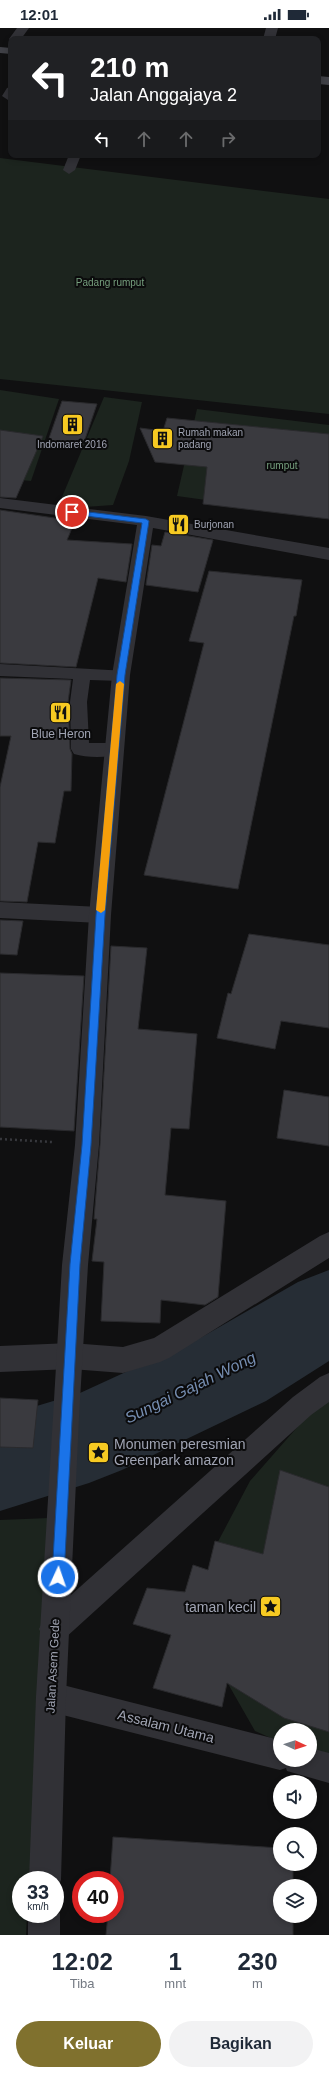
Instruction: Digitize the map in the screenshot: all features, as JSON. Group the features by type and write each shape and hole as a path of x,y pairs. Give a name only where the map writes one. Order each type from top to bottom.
{"street":[{"path":"68,170 74,158"},
{"path":"0,504 146,521 329,554"},
{"name":"Jalan Asem Gede","path":"45,1871 54,1629 66,1416 71,1356 75,1264 86,1145 100,915 121,675 146,521"},
{"path":"0,1359 71,1356 123,1360 160,1349 329,1244"},
{"path":"54,1629 302,1406 329,1386"},
{"name":"Assalam Utama","path":"51,1696 273,1754"},
{"path":"317,1765 329,1768"},
{"path":"44,1923 44,1935"}],"lane":[{"path":"0,670 121,675"},
{"path":"83,673 79,687 77,709 80,748 114,749"},
{"path":"0,910 100,915"}],"path":[{"path":"0,1139 86,1145"}],"green space":[{"name":"Padang rumput","path":"0,158 329,199 329,414 0,379"},
{"path":"0,390 59,399 31,481 0,478"},
{"path":"104,397 142,402 129,461 113,505 57,509"},
{"name":"rumput","path":"197,409 329,425 329,517 177,496"},
{"name":"taman kecil","path":"329,1391 329,1763 317,1758 317,1723 273,1723 273,1739 255,1731 215,1661 212,1553 250,1481"},
{"path":"49,1518 30,1871 12,1871 12,1923 27,1923 26,1935 0,1935 0,1520"}],"building":[{"name":"Indomaret 2016","path":"62,401 97,404 82,448 47,444"},
{"name":"rumput","path":"167,418 329,434 329,519 203,504 207,467 155,462 140,428 163,431"},
{"path":"0,430 43,436 16,498 0,497"},
{"path":"0,510 75,521 67,540 132,544 126,582 98,578 76,667 0,663"},
{"path":"165,532 213,540 198,592 146,585 152,545 161,546"},
{"path":"209,571 302,580 296,616 294,616 238,889 144,875 204,643 189,641"},
{"path":"0,678 71,680 68,702 70,749 72,754 71,791 64,791 55,843 38,842 27,902 0,901 0,787 11,736 0,736"},
{"path":"0,920 23,921 17,955 0,954"},
{"path":"249,934 329,945 329,1028 281,1021 275,1049 217,1038 228,993 231,994"},
{"path":"111,946 147,948 138,1029 197,1034 189,1129 171,1128 165,1195 226,1201 218,1297 205,1305 161,1300 160,1323 101,1321 104,1262 92,1261 97,1219 94,1219 100,1145"},
{"path":"0,973 84,976 74,1131 0,1127"},
{"path":"284,1090 329,1097 329,1146 277,1138"},
{"path":"0,1398 38,1400 33,1448 0,1447"},
{"name":"taman kecil","path":"280,1470 329,1487 329,1732 317,1728 317,1723 300,1723 284,1718 227,1683 222,1707 153,1688 171,1635 133,1624 147,1588 185,1592 193,1565 208,1570 215,1541 263,1554"},
{"path":"113,1837 273,1848 273,1871 293,1871 293,1879 273,1879 273,1923 293,1923 293,1935 106,1935 107,1923 124,1923 124,1871 111,1871"}],"waterway":[{"name":"Sungai Gajah Wong","path":"0,1464 89,1437 234,1369 329,1312"}],"slow traffic":[{"path":"101,910 120,684"}],"place":[{"name":"Indomaret 2016","path":"72,424"},
{"name":"Rumah makan padang","path":"162,438"},
{"name":"Burjonan","path":"178,524"},
{"name":"Blue Heron","path":"61,713"},
{"name":"Monumen peresmian Greenpark amazon","path":"98,1452"},
{"name":"taman kecil","path":"271,1607"}],"route":[{"path":"58,1577 75,1264 86,1145 100,915 121,675 146,521 72,512"}]}
